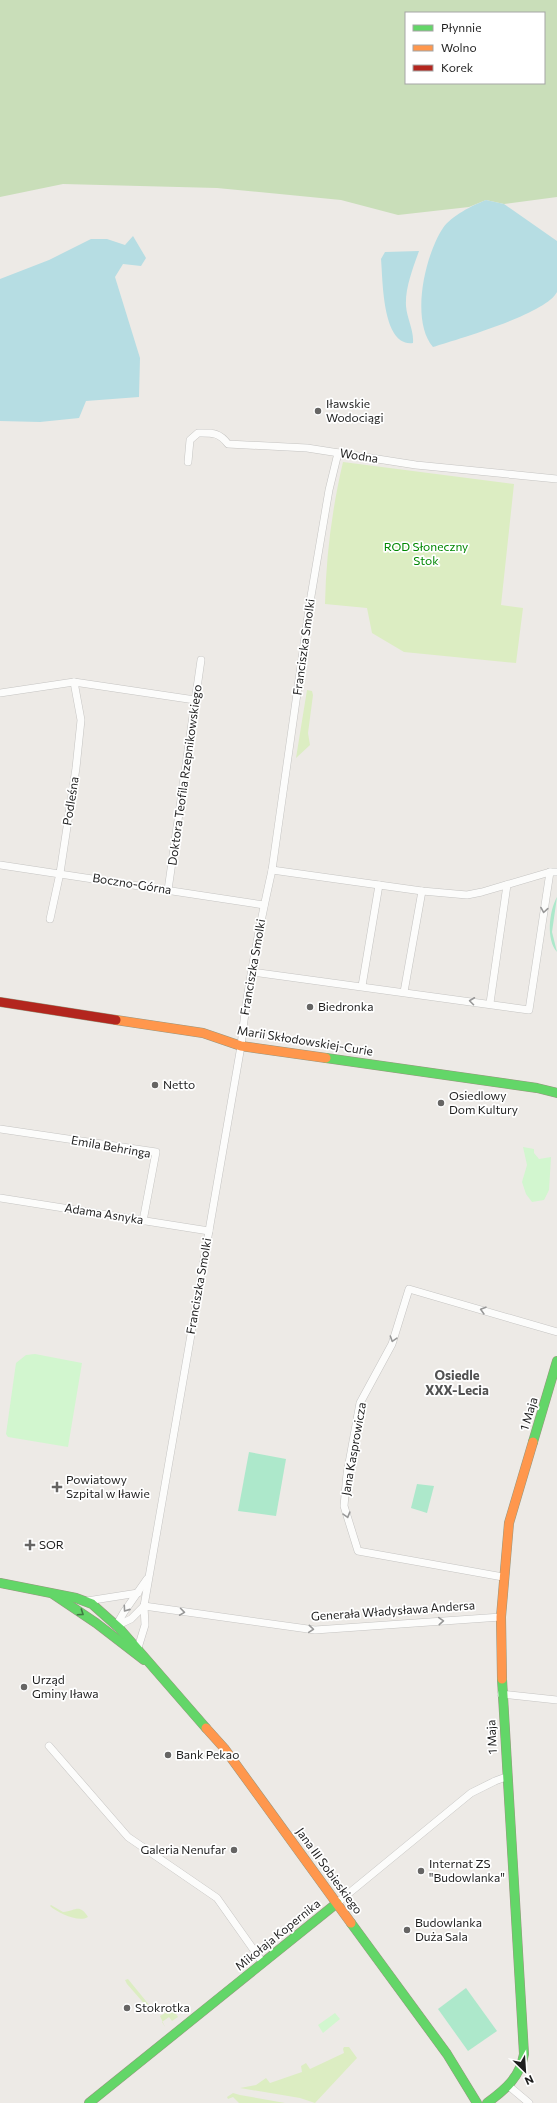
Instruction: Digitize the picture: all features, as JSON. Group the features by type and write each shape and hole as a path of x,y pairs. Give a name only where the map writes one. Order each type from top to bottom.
{"street":[{"name":"Wodna","path":"188,462 190,440 198,433 210,433 222,436 228,444 307,448 416,466 557,479"},
{"name":"Franciszka Smolki","path":"138,1648 145,1625 144,1606 241,1046 244,1014 272,870 310,602 329,490 338,453"},
{"name":"Doktora Teofila Rzepnikowskiego","path":"168,890 201,660"},
{"path":"0,693 74,682 195,700"},
{"name":"Podleśna","path":"50,919 60,873 76,768 81,720 74,682"},
{"name":"Boczno-Górna","path":"0,865 264,905"},
{"path":"252,972 529,1010 553,872 467,895 379,886 272,870"},
{"path":"490,1004 507,885"},
{"path":"362,986 379,886"},
{"path":"404,992 422,891"},
{"name":"Marii Skłodowskiej-Curie","path":"0,1002 203,1033 241,1046 537,1088 557,1093"},
{"name":"Marii Skłodowskiej-Curie","path":"537,1088 557,1088"},
{"name":"Emila Behringa","path":"0,1129 156,1152 143,1221"},
{"name":"Adama Asnyka","path":"0,1198 209,1231"},
{"name":"Jana Kasprowicza","path":"504,1577 358,1551 344,1506 347,1474 360,1402 392,1344 409,1289 557,1332"},
{"name":"1 Maja","path":"487,2103 510,2087 518,2075 524,2061 501,1694 501,1617 510,1518 557,1362"},
{"name":"Franciszka Smolki","path":"109,1633 116,1626 149,1576"},
{"path":"0,1583 53,1594 64,1594 86,1601 116,1626"},
{"path":"86,1601 138,1593"},
{"path":"53,1594 109,1633"},
{"name":"Franciszka Smolki","path":"116,1626 130,1619 144,1606"},
{"name":"Generała Władysława Andersa","path":"144,1606 315,1630 501,1617"},
{"name":"Jana III Sobieskiego","path":"116,1626 138,1648 148,1663 224,1748 447,2054 477,2103"},
{"name":"Jana III Sobieskiego","path":"109,1633 134,1654 148,1663"},
{"path":"501,1694 557,1700"},
{"path":"49,1746 128,1837 217,1898 263,1962"},
{"name":"Mikołaja Kopernika","path":"89,2103 471,1793 494,1781 506,1777"},
{"path":"510,2087 529,2103"}],"green space":[{"path":"0,0 557,0 557,197 504,204 486,200 469,207 398,215 341,200 217,188 63,184 0,197"},
{"name":"ROD Słoneczny Stok","path":"343,462 514,484 501,605 523,608 516,663 404,652 372,633 367,608 325,604 330,533"},
{"path":"307,690 312,691 313,695 308,733 310,745 296,758"},
{"path":"557,897 552,932 557,952 551,940 550,925 552,910"},
{"path":"523,1147 534,1149 534,1153 539,1159 551,1157 549,1190 544,1200 532,1202 526,1194 522,1182 527,1165"},
{"path":"35,1354 82,1363 68,1447 8,1437 6,1434 16,1363 26,1355"},
{"path":"249,1452 286,1459 276,1516 238,1511"},
{"path":"417,1484 434,1486 427,1513 411,1508"},
{"path":"51,1905 63,1912 80,1909 88,1917 84,1919 74,1918 54,1909 50,1906"},
{"path":"128,1979 150,2006 148,2008 127,1984 125,1980"},
{"path":"466,1988 497,2031 468,2051 438,2009"},
{"path":"169,2009 174,2011 178,2017 172,2021 169,2017 163,2022 160,2016"},
{"path":"335,2013 340,2019 323,2033 318,2025"},
{"path":"344,2047 349,2047 357,2058 315,2103 300,2098 240,2088 256,2085 266,2078 270,2083 302,2072 301,2066 306,2063 310,2069 344,2053"},
{"path":"233,2093 285,2103 239,2103 233,2097 228,2099 227,2097"}],"water":[{"path":"486,200 504,204 557,241 557,292 550,300 520,317 433,347 426,335 422,321 421,305 426,270 436,240 443,228 451,219 463,211"},
{"path":"133,236 146,258 141,266 123,264 115,277 140,358 139,397 86,401 79,418 40,422 0,421 0,279 49,260 91,239 107,239 125,245"},
{"path":"419,251 410,278 406,299 413,343 403,341 395,335 390,324 386,311 381,259 385,252"}],"traffic: fast":[{"path":"326,1058 537,1088 557,1093"},
{"path":"533,1442 557,1361"},
{"path":"0,1583 76,1598 92,1604 119,1628 206,1728"},
{"path":"53,1594 96,1623 144,1660"},
{"path":"487,2103 500,2093 516,2076 524,2054 502,1679"},
{"path":"89,2103 337,1903"},
{"path":"351,1923 447,2054 477,2103"}],"traffic: slow":[{"path":"116,1020 203,1033 241,1046 326,1058"},
{"path":"502,1679 501,1617 509,1523 533,1442"},
{"path":"206,1728 224,1748 351,1923"}],"traffic: jam":[{"path":"0,1002 116,1020"}],"place":[{"name":"Iławskie Wodociągi","path":"318,411"},
{"name":"Biedronka","path":"310,1007"},
{"name":"Netto","path":"155,1085"},
{"name":"Osiedlowy Dom Kultury","path":"441,1103"},
{"name":"Powiatowy Szpital w Iławie","path":"57,1487"},
{"name":"SOR","path":"30,1545"},
{"name":"Urząd Gminy Iława","path":"24,1687"},
{"name":"Bank Pekao","path":"168,1755"},
{"name":"Galeria Nenufar","path":"234,1850"},
{"name":"Internat ZS \"Budowlanka\"","path":"421,1871"},
{"name":"Budowlanka Duża Sala","path":"407,1930"},
{"name":"Stokrotka","path":"127,2008"}],"district":[{"name":"Osiedle XXX-Lecia","path":"457,1382"}]}
